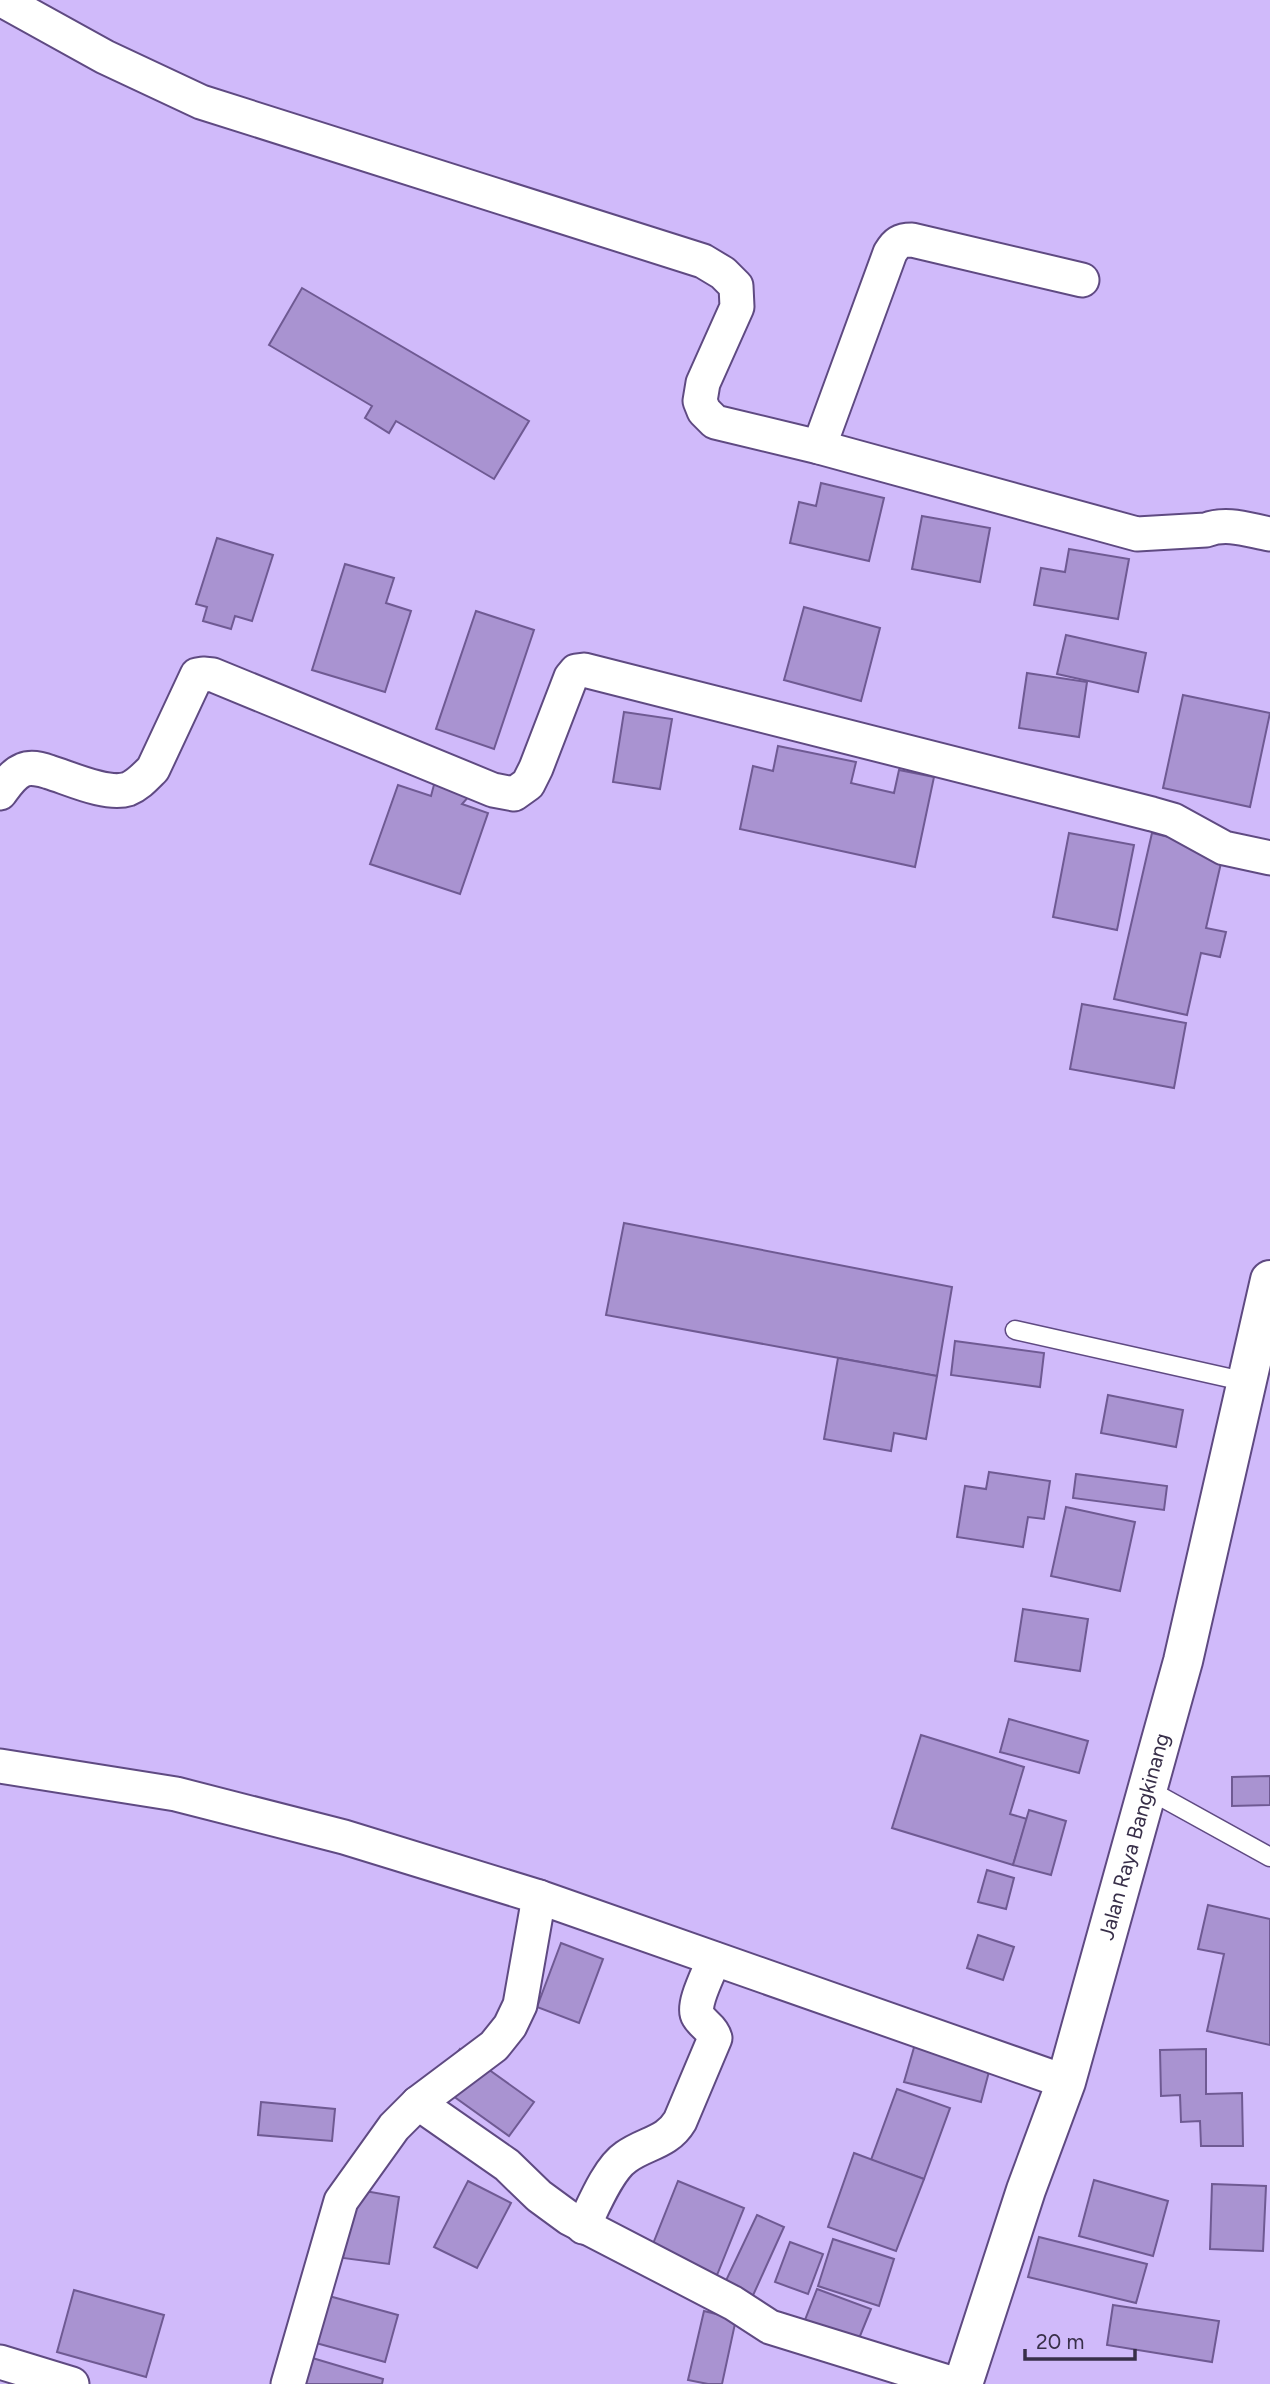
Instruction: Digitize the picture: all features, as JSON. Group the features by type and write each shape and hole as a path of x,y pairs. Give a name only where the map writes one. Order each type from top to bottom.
{"highway":[{"name":"Jalan Raya Bangkinang","path":"963,2384 1026,2190 1066,2082 1258,1383 1270,1280"}],"street":[{"path":"2,0 105,57 201,102 703,261 723,273 736,286 737,307 703,383 700,401 704,411 715,422 819,447 1137,534 1206,530 1217,526 1234,526 1270,534"},
{"path":"819,447 894,245 902,240 912,240 1082,280"},
{"path":"0,793 16,774 24,769 40,769 107,789 119,791 130,788 153,769 197,676 203,674 213,675 493,789 514,794 528,784 537,768 571,677 576,671 584,670 1142,811 1172,820 1224,848 1270,858"},
{"path":"0,1766 176,1794 344,1838 539,1897 1066,2082"},
{"path":"288,2384 341,2201 394,2127 418,2103 494,2046 510,2026 520,2005 539,1897"},
{"path":"583,2227 616,2165 628,2155 664,2139 680,2121 715,2038 712,2030 698,2018 695,2009 714,1959"},
{"path":"418,2103 507,2165 539,2196 583,2227 733,2303 770,2327 954,2384"},
{"path":"0,2362 72,2384"}],"lane":[{"path":"1015,1330 1258,1383"},
{"path":"1147,1789 1270,1857"}],"building":[{"path":"302,288 529,421 494,479 396,421 389,433 365,418 372,406 269,345"},
{"path":"821,483 884,498 869,561 790,543 799,502 816,506"},
{"path":"922,516 990,528 980,582 912,569"},
{"path":"217,538 273,555 252,621 235,616 231,629 203,621 207,607 196,604"},
{"path":"1069,549 1129,559 1118,619 1034,605 1041,568 1065,572"},
{"path":"345,564 394,578 386,603 411,611 385,692 312,670"},
{"path":"804,607 880,628 861,701 784,680"},
{"path":"476,611 534,630 494,749 436,729"},
{"path":"1066,635 1146,653 1138,692 1057,674"},
{"path":"1027,673 1087,682 1079,737 1019,728"},
{"path":"1183,695 1270,713 1250,807 1163,788"},
{"path":"624,712 672,719 660,789 613,782"},
{"path":"778,746 856,762 851,783 894,793 899,770 934,777 915,867 740,829 753,766 773,771"},
{"path":"435,781 471,794 462,804 488,813 460,894 370,864 398,785 431,796"},
{"path":"1069,833 1134,845 1117,930 1053,917"},
{"path":"1152,833 1224,850 1206,928 1226,932 1220,957 1201,953 1187,1015 1114,999"},
{"path":"1082,1004 1186,1023 1174,1088 1070,1069"},
{"path":"624,1223 952,1287 937,1376 606,1315"},
{"path":"955,1341 1044,1353 1040,1387 951,1375"},
{"path":"838,1358 937,1376 926,1439 894,1433 891,1451 824,1439"},
{"path":"1108,1395 1183,1410 1176,1447 1101,1433"},
{"path":"989,1472 1050,1481 1044,1519 1028,1517 1023,1547 957,1537 965,1486 986,1489"},
{"path":"1076,1474 1167,1486 1164,1510 1073,1498"},
{"path":"1066,1507 1135,1522 1120,1591 1051,1576"},
{"path":"1023,1609 1088,1619 1080,1671 1015,1661"},
{"path":"1009,1719 1088,1741 1079,1773 1000,1752"},
{"path":"921,1735 1024,1767 1010,1814 1027,1819 1013,1865 892,1828"},
{"path":"1270,1776 1270,1805 1232,1806 1232,1777"},
{"path":"1029,1810 1066,1821 1051,1875 1013,1865"},
{"path":"987,1870 1014,1878 1006,1909 978,1902"},
{"path":"1208,1905 1270,1919 1270,2045 1207,2031 1224,1954 1198,1949"},
{"path":"978,1935 1014,1947 1003,1980 967,1968"},
{"path":"561,1943 603,1959 579,2023 537,2007"},
{"path":"915,2044 991,2064 981,2102 904,2082"},
{"path":"460,2049 534,2102 509,2136 435,2083"},
{"path":"1206,2049 1206,2094 1242,2093 1243,2146 1201,2146 1200,2121 1181,2122 1180,2095 1161,2096 1160,2050"},
{"path":"897,2089 950,2108 924,2179 871,2160"},
{"path":"261,2102 335,2109 332,2141 258,2135"},
{"path":"854,2153 924,2179 896,2251 828,2227"},
{"path":"1094,2180 1168,2201 1153,2256 1079,2236"},
{"path":"468,2181 511,2203 477,2268 434,2247"},
{"path":"678,2181 744,2208 717,2275 651,2249"},
{"path":"1212,2184 1266,2186 1263,2251 1210,2249"},
{"path":"354,2189 399,2197 389,2264 343,2258"},
{"path":"757,2215 784,2227 750,2302 722,2289"},
{"path":"1039,2237 1147,2264 1136,2303 1028,2277"},
{"path":"833,2239 894,2259 879,2306 818,2286"},
{"path":"790,2242 823,2254 808,2294 775,2282"},
{"path":"817,2289 871,2309 858,2341 805,2320"},
{"path":"74,2290 164,2315 146,2377 57,2352"},
{"path":"329,2296 398,2315 385,2362 316,2343"},
{"path":"1113,2305 1219,2321 1212,2362 1107,2345"},
{"path":"704,2311 736,2319 722,2384 688,2380"},
{"path":"309,2357 383,2379 382,2384 301,2384"}]}
